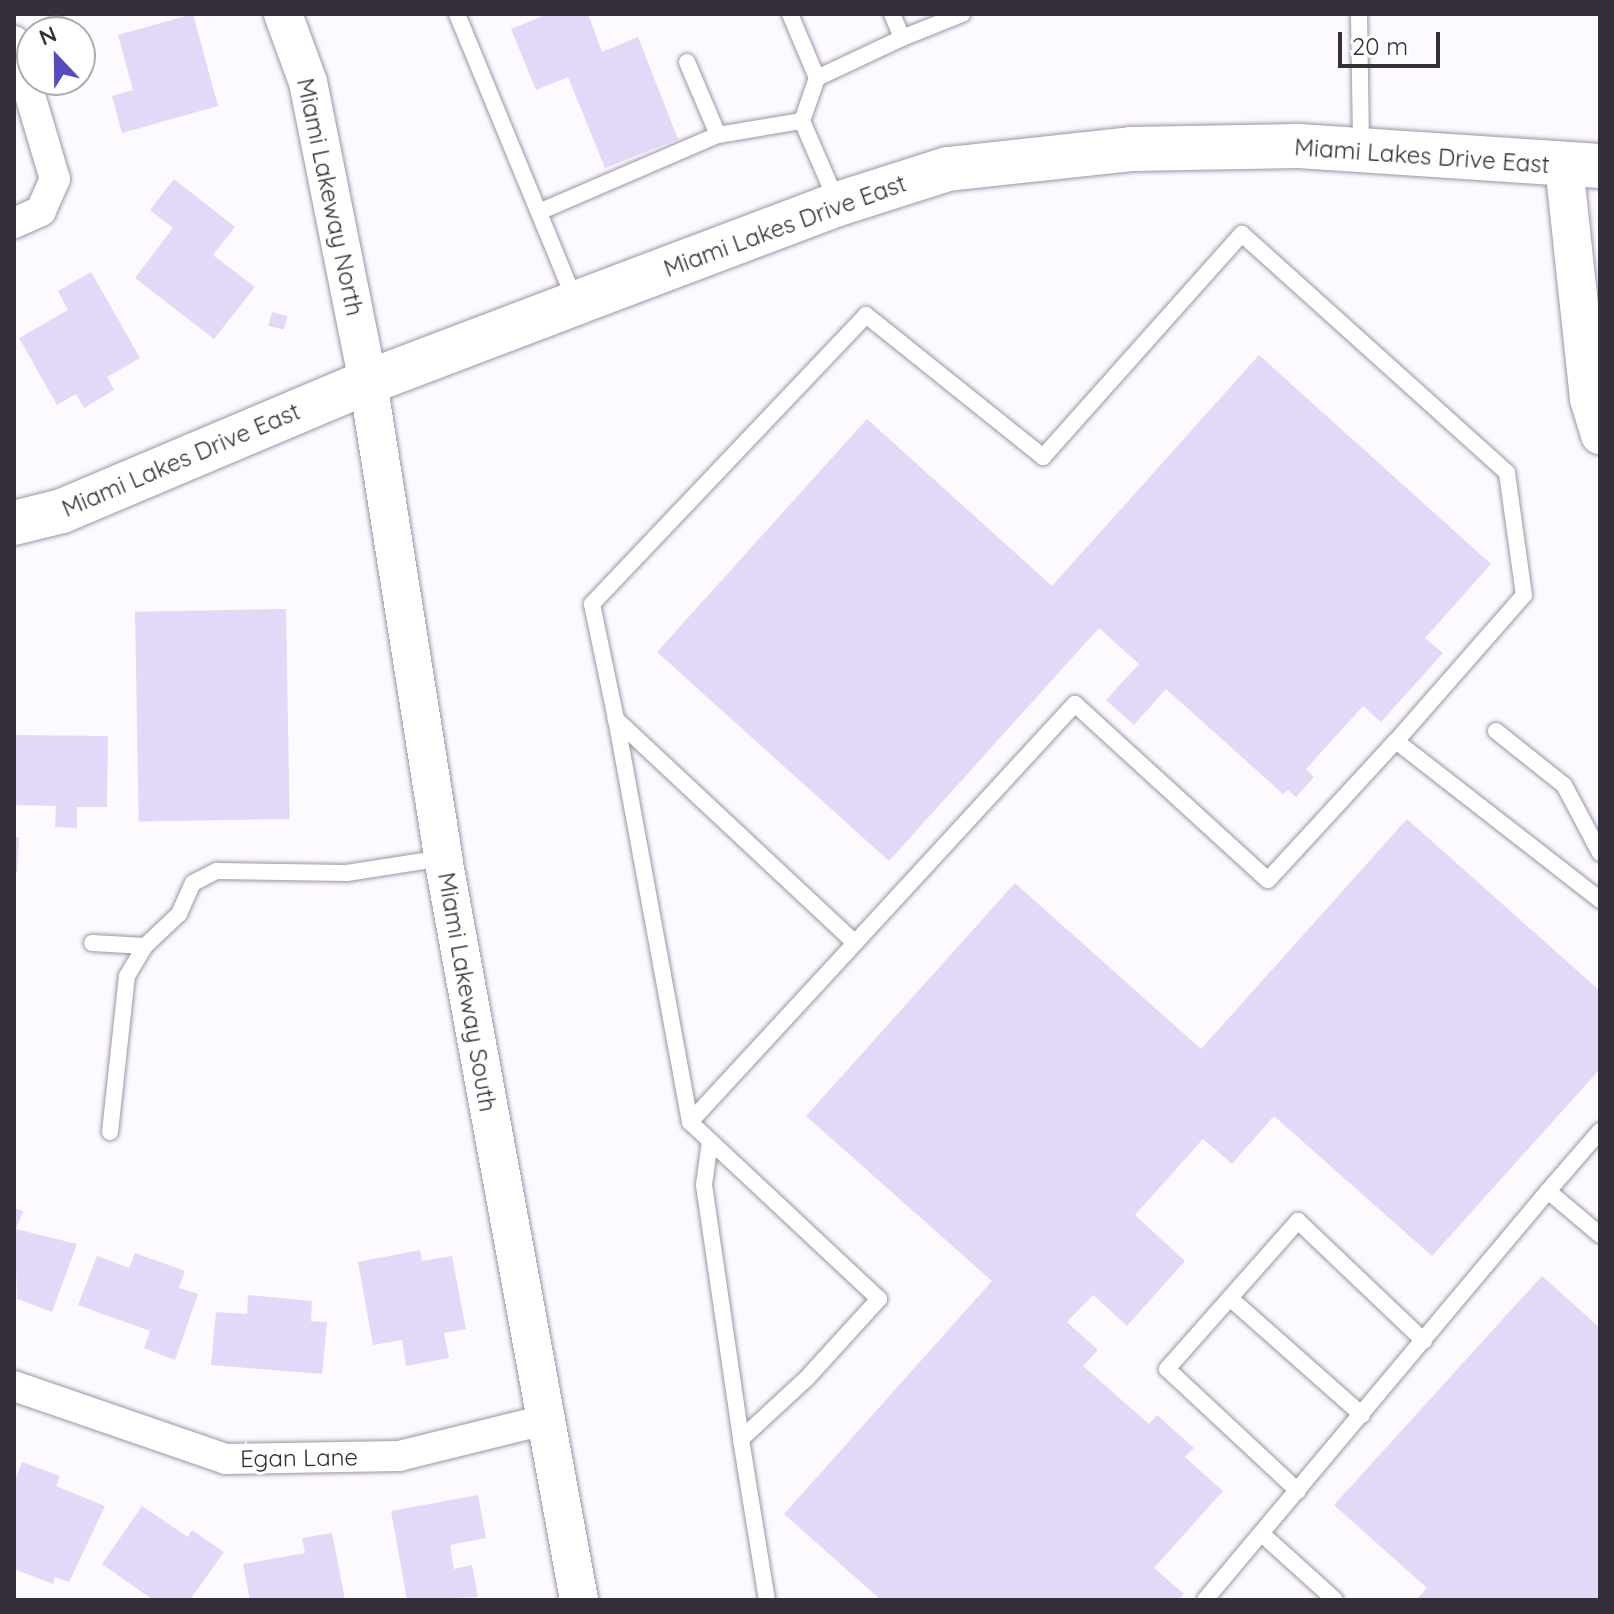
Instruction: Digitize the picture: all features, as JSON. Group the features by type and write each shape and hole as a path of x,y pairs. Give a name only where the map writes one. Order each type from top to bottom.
{"main road":[{"name":"Miami Lakes Drive East","path":"14,523 62,511 368,382 576,303 838,204 948,169 1131,149 1298,146 1582,166"}],"street":[{"name":"Miami Lakeway North","path":"283,14 308,82 368,382"},
{"path":"14,41 55,179 41,211 14,223"},
{"path":"1582,166 1589,399 1600,435"},
{"name":"Miami Lakeway South","path":"368,382 443,858 579,1600"},
{"name":"Egan Lane","path":"14,1386 226,1459 399,1456 544,1420"}],"lane":[{"path":"457,14 576,303"},
{"path":"790,14 817,78 802,121 838,204"},
{"path":"892,14 902,38"},
{"path":"817,78 962,14"},
{"path":"1359,14 1361,150"},
{"path":"687,62 718,135"},
{"path":"539,212 718,135 802,121"},
{"path":"690,1122 1075,704 1268,880 1524,595 1507,473 1242,234 1043,457 866,315 592,604 690,1122 879,1299 807,1378 741,1439"},
{"path":"616,719 855,943"},
{"path":"1496,731 1564,785 1600,853"},
{"path":"1396,741 1600,900"},
{"path":"110,1132 127,976 145,946 179,914 193,883 217,871 347,873 443,858"},
{"path":"92,943 145,946"},
{"path":"1205,1600 1600,1131"},
{"path":"710,1141 704,1185 767,1600"},
{"path":"1548,1191 1600,1235"},
{"path":"1298,1491 1167,1369 1298,1221 1424,1341"},
{"path":"1231,1299 1362,1415"},
{"path":"1262,1534 1335,1600"}],"building":[{"path":"193,14 218,106 122,133 112,96 133,90 118,35"},
{"path":"548,14 588,14 602,52 638,37 678,139 605,168 568,77 536,90 511,29"},
{"path":"174,179 235,227 213,255 255,287 214,339 135,278 173,228 150,210"},
{"path":"91,272 140,358 107,377 114,390 84,408 76,394 57,405 19,338 68,310 58,291"},
{"path":"272,312 287,316 284,330 268,326"},
{"path":"1259,355 1491,564 1425,638 1443,653 1381,722 1363,706 1306,769 1314,777 1296,797 1288,790 1283,794 1166,689 1134,725 1106,700 1139,664 1099,628 889,861 657,652 867,419 1052,586"},
{"path":"286,609 290,819 139,822 135,612"},
{"path":"14,735 108,736 107,807 77,807 77,828 55,827 56,806 14,805"},
{"path":"1407,819 1600,991 1600,1069 1432,1256 1274,1116 1232,1164 1203,1139 1135,1215 1185,1261 1127,1326 1093,1295 1067,1322 1098,1350 1083,1366 1149,1424 1157,1415 1194,1448 1185,1457 1223,1491 1154,1568 1184,1594 1179,1600 881,1600 784,1514 992,1281 806,1116 1015,883 1201,1049"},
{"path":"14,837 19,837 17,873 14,872"},
{"path":"14,1208 23,1211 16,1229 77,1244 52,1312 17,1299"},
{"path":"420,1250 422,1261 452,1256 466,1329 444,1333 449,1358 406,1366 402,1340 373,1345 358,1262"},
{"path":"135,1253 185,1271 179,1288 198,1294 175,1360 144,1348 150,1331 78,1305 97,1256 129,1268"},
{"path":"1542,1276 1600,1328 1600,1600 1416,1600 1427,1588 1334,1505"},
{"path":"248,1295 312,1301 311,1321 327,1322 322,1374 211,1365 216,1312 247,1314"},
{"path":"22,1462 60,1476 56,1486 105,1506 69,1582 55,1577 53,1584 14,1569 14,1483"},
{"path":"478,1495 486,1538 450,1545 454,1569 472,1565 478,1597 407,1600 391,1511"},
{"path":"142,1506 188,1537 192,1530 224,1552 192,1597 196,1600 153,1600 102,1564"},
{"path":"332,1533 345,1600 250,1600 243,1564 305,1553 302,1538"}]}
